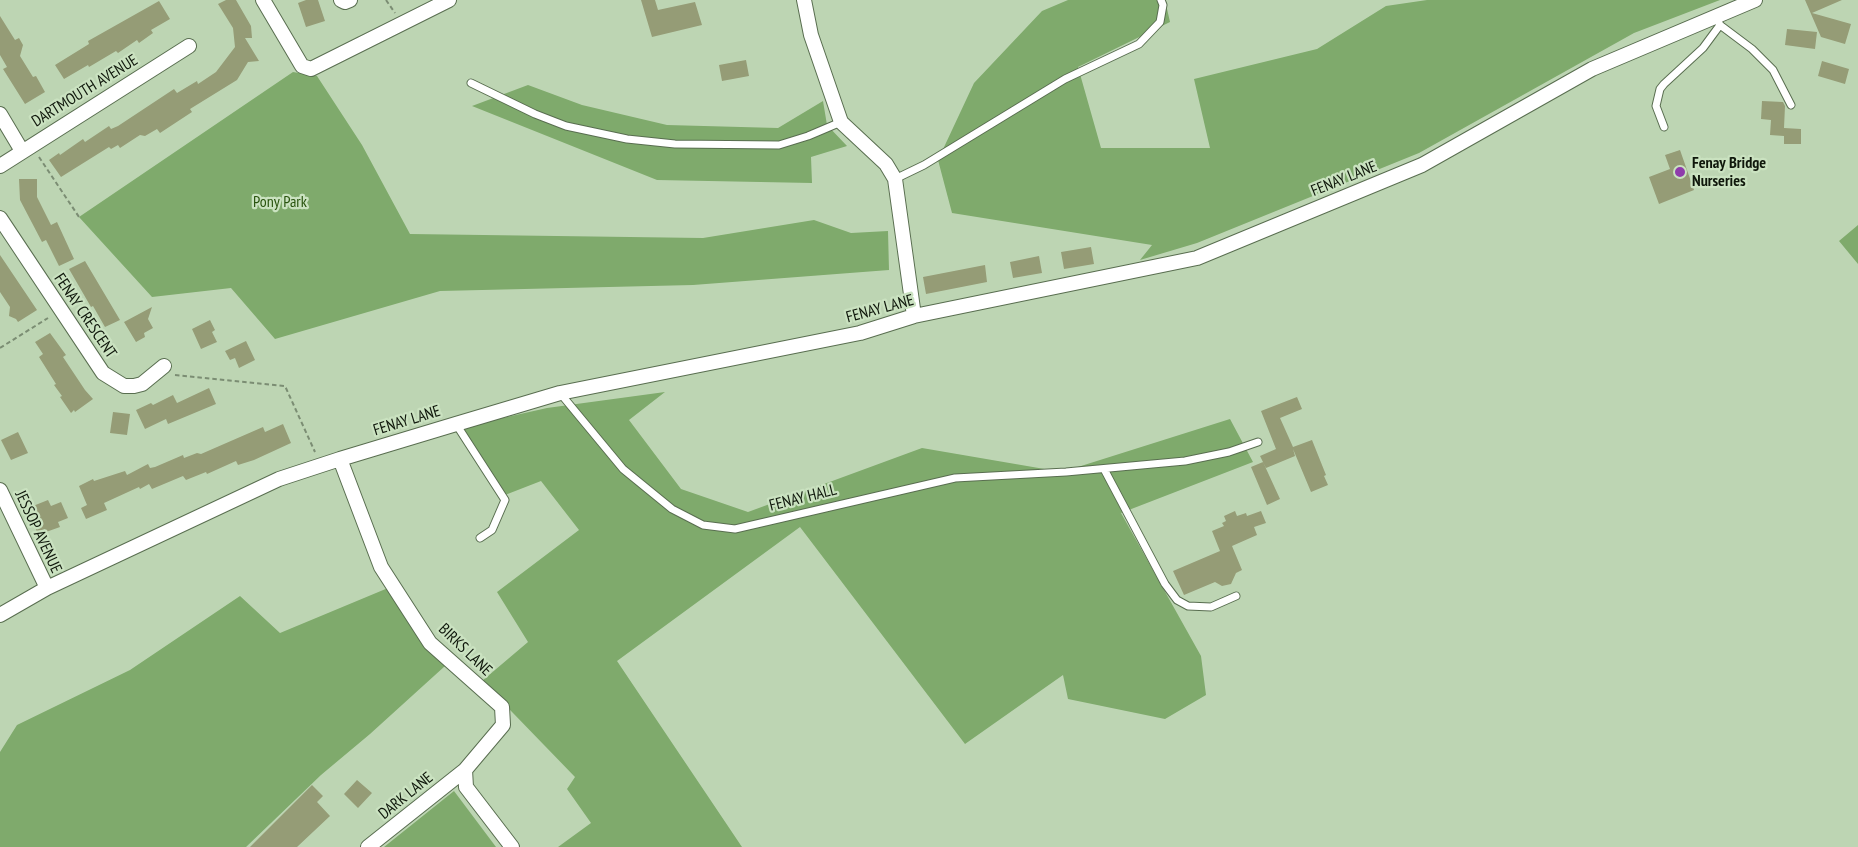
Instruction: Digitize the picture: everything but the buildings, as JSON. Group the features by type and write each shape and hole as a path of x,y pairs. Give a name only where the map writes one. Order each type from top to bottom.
{"street":[{"path":"263,0 302,66 311,69 449,0"},
{"path":"341,0 345,2 350,0"},
{"path":"804,0 811,35 841,122 886,164 895,179 914,316"},
{"name":"FENAY LANE","path":"0,615 46,588 279,479 456,424 560,393 860,333 914,316 1197,258 1422,165 1592,69 1718,21 1755,0"},
{"name":"DARTMOUTH AVENUE","path":"0,166 189,46"},
{"path":"0,114 26,148"},
{"name":"FENAY CRESCENT","path":"0,218 103,373 112,381 124,386 134,386 142,384 164,366"},
{"name":"BIRKS LANE","path":"340,459 381,567 430,643 502,707 503,725 465,770"},
{"name":"JESSOP AVENUE","path":"0,490 46,588"},
{"path":"465,770 466,787 512,847"},
{"name":"DARK LANE","path":"368,847 465,770"}],"lane":[{"path":"895,179 924,165 1065,79 1139,44 1160,22 1163,5 1161,0"},
{"path":"1664,127 1656,106 1660,89 1703,48 1718,21 1773,70 1791,105"},
{"path":"471,83 535,114 566,126 627,139 675,144 778,145 808,136 841,122"},
{"name":"FENAY HALL","path":"560,393 623,469 672,509 703,525 735,529 955,478 1104,469 1185,461 1229,453 1258,442"},
{"path":"456,424 506,500 492,530 480,538"},
{"path":"1104,469 1165,584 1177,600 1188,606 1211,607 1236,596"}],"path":[{"path":"26,148 79,217"},
{"path":"0,348 61,310"},
{"path":"164,366 167,375 285,386 322,465"}],"green space":[{"path":"1068,0 1165,0 1170,22 1078,67 1101,148 1210,148 1194,79 1317,49 1386,6 1427,0 1720,0 1634,33 1419,153 1197,243 1140,260 1152,245 952,213 938,160 974,83 1042,11"},
{"name":"Pony Park","path":"293,72 317,76 362,145 410,234 703,238 814,220 851,233 888,231 889,270 693,285 440,291 275,339 231,288 152,297 79,217"},
{"path":"528,85 582,105 667,125 778,128 823,101 827,125 847,146 811,157 812,183 657,180 472,106"},
{"path":"1858,225 1858,264 1839,241"},
{"path":"665,392 629,420 681,489 748,512 922,448 1062,472 1230,419 1253,462 1121,513 1201,656 1206,695 1165,719 1068,699 1063,675 965,744 800,527 617,661 742,847 558,847 591,823 567,789 575,777 482,681 528,642 497,592 579,530 541,481 505,495 458,428 547,408"},
{"path":"388,588 427,649 445,666 321,775 246,847 0,847 0,752 17,725 130,670 240,596 280,633"},
{"path":"454,791 496,847 384,847"}],"place":[{"name":"Fenay Bridge Nurseries","path":"1680,172"}]}
